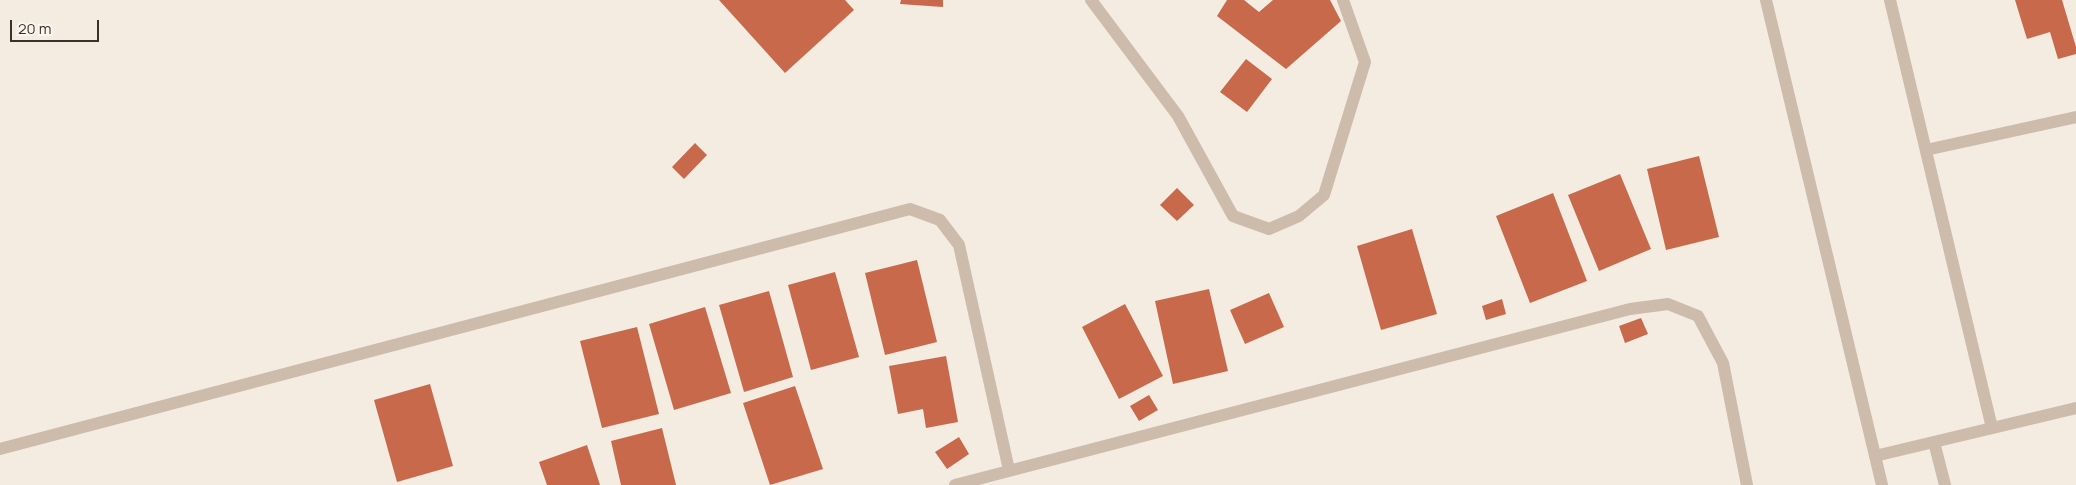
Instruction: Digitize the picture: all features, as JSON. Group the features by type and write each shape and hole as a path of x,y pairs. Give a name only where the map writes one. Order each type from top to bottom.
{"street":[{"path":"1091,0 1178,116 1233,216 1269,229 1299,216 1324,196 1365,62 1343,0"},
{"path":"1766,0 1882,485"},
{"path":"1890,0 1992,428"},
{"path":"1926,150 2076,117"},
{"path":"0,449 910,209 940,220 959,245 1009,470"},
{"path":"955,485 1630,309 1668,304 1698,316 1723,362 1747,485"},
{"path":"1876,456 2076,408"},
{"path":"1934,442 1946,485"}],"building":[{"path":"719,0 845,0 854,10 785,73"},
{"path":"901,0 943,0 943,7 900,4"},
{"path":"1227,0 1244,0 1259,12 1273,0 1330,0 1341,21 1286,69 1217,16"},
{"path":"2015,0 2062,0 2076,47 2076,54 2058,59 2050,32 2027,39"},
{"path":"1246,59 1272,79 1247,112 1220,92"},
{"path":"695,143 707,155 684,179 672,167"},
{"path":"1699,156 1719,237 1666,250 1647,169"},
{"path":"1620,174 1651,249 1599,271 1568,195"},
{"path":"1177,188 1194,205 1177,221 1160,205"},
{"path":"1553,193 1587,281 1530,303 1496,216"},
{"path":"1412,229 1437,314 1381,330 1357,246"},
{"path":"917,260 937,342 885,355 865,273"},
{"path":"835,272 859,357 811,370 788,285"},
{"path":"1209,289 1228,371 1173,384 1155,301"},
{"path":"769,291 793,377 744,392 719,305"},
{"path":"1269,293 1284,327 1245,344 1230,310"},
{"path":"1502,299 1506,314 1486,320 1482,306"},
{"path":"1125,304 1163,376 1119,399 1082,327"},
{"path":"705,307 731,393 674,410 649,324"},
{"path":"1641,318 1648,334 1625,343 1619,326"},
{"path":"637,327 659,414 602,428 580,341"},
{"path":"946,356 958,422 926,428 923,409 898,414 889,366"},
{"path":"430,384 453,466 397,482 374,400"},
{"path":"795,386 823,469 770,485 743,403"},
{"path":"1149,395 1158,410 1139,421 1130,406"},
{"path":"662,428 676,485 621,485 611,441"},
{"path":"959,437 969,454 947,469 935,452"},
{"path":"587,445 600,485 547,485 539,462"}]}
